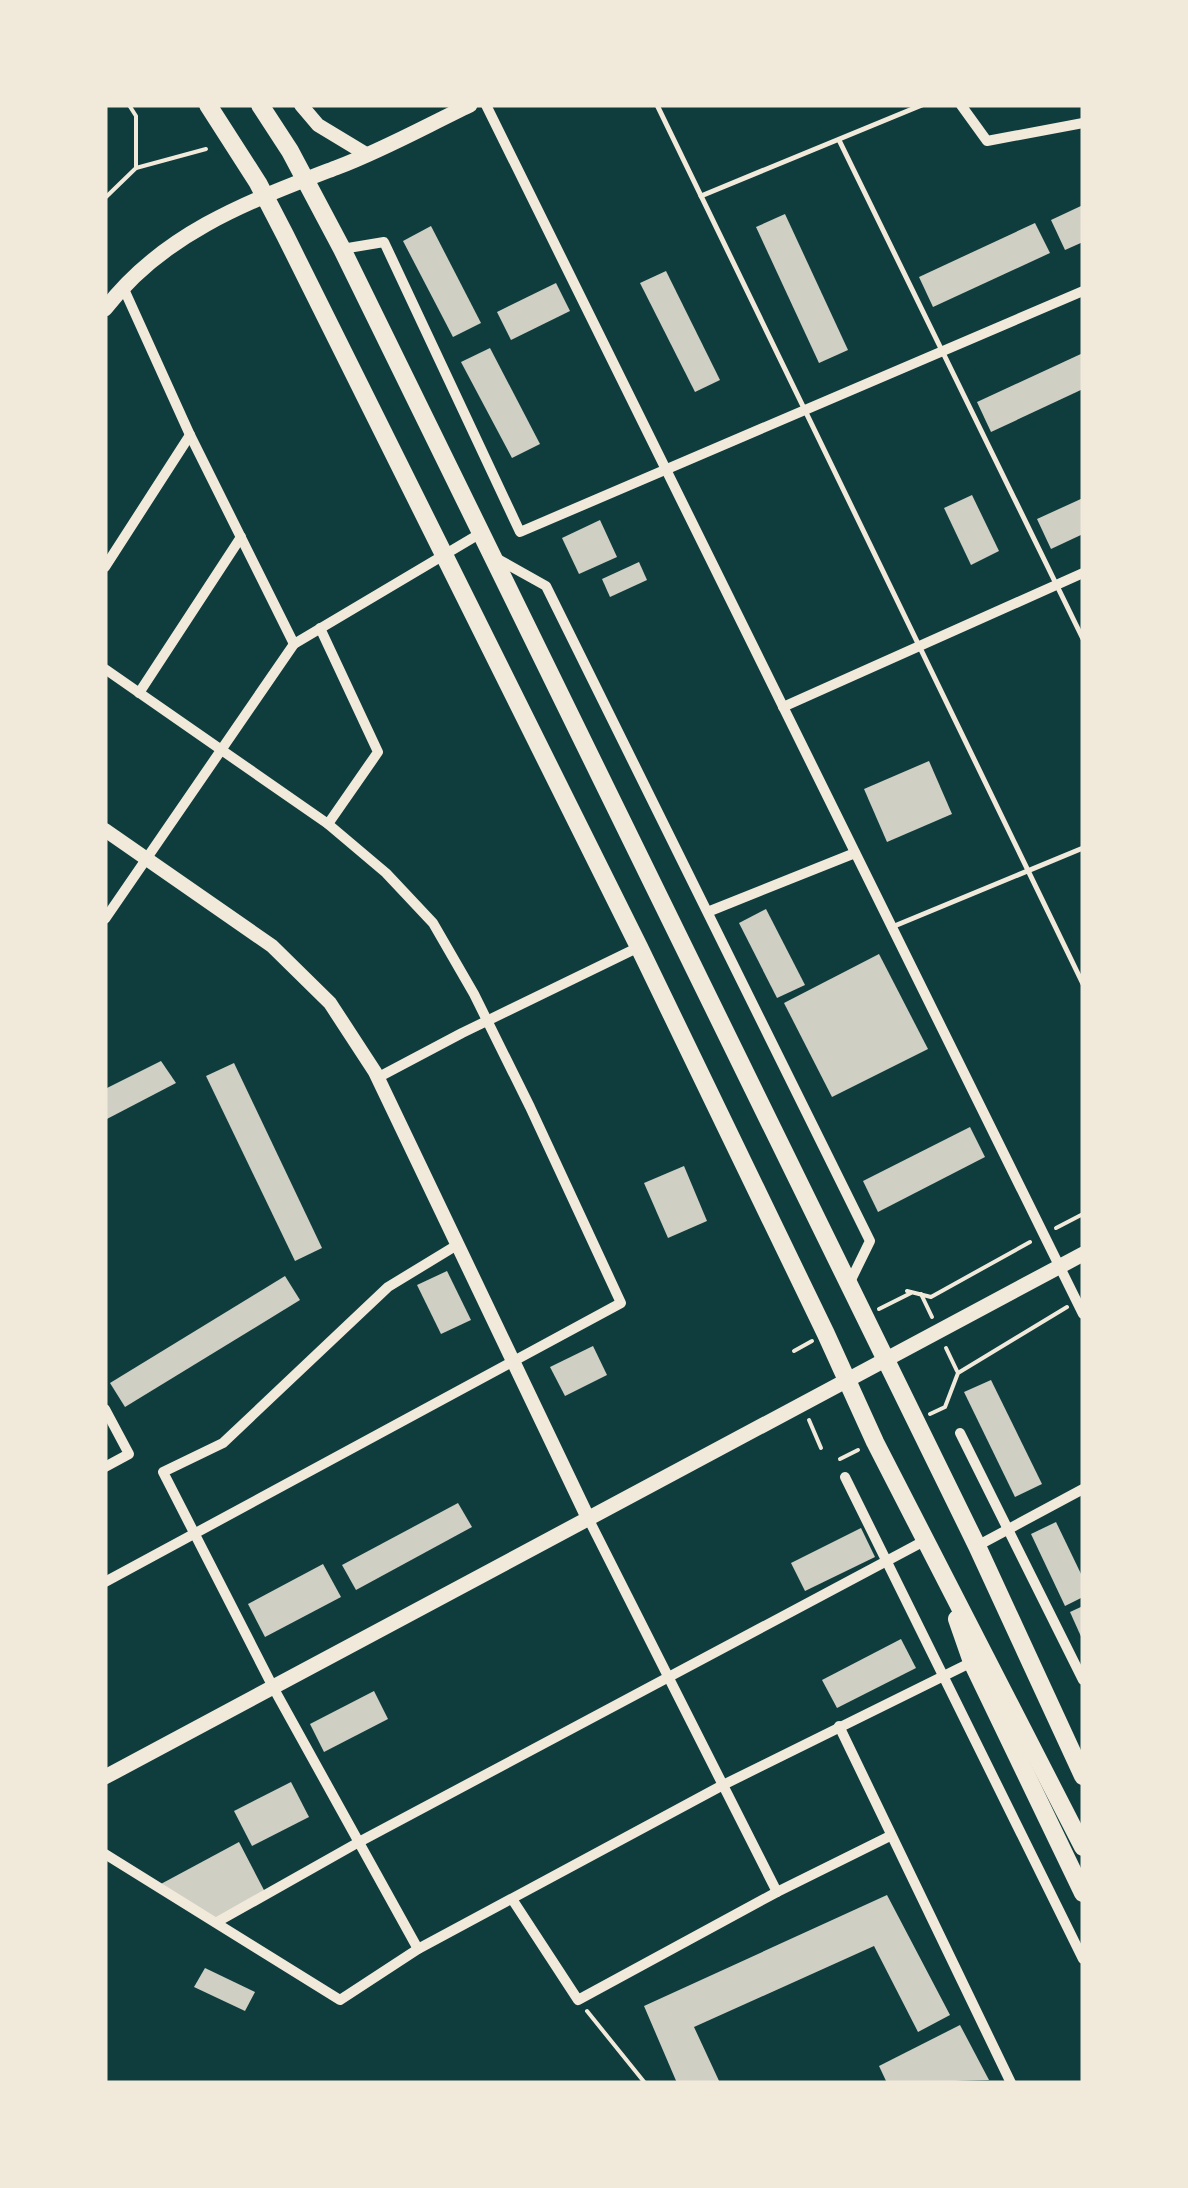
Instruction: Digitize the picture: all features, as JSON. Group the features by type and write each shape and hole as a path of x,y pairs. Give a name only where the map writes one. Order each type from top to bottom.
{"main road":[{"path":"208,105 264,194 639,947 848,1382 1083,1847"},
{"path":"260,105 290,151 342,249 977,1546 1083,1776"},
{"path":"105,309 122,286 177,240 264,194 366,154 470,105"},
{"path":"105,1778 1083,1254"},
{"path":"927,1539 972,1662 1083,1893"},
{"path":"1051,1707 1083,1755"}],"street":[{"path":"301,105 318,126 366,154"},
{"path":"486,105 1083,1314"},
{"path":"961,105 986,141 1083,123"},
{"path":"342,249 384,242 520,532 1083,291"},
{"path":"122,286 190,436 294,644"},
{"path":"105,567 190,436"},
{"path":"105,919 294,644 481,533"},
{"path":"139,693 241,538"},
{"path":"492,556 546,586 710,911 870,1241 848,1287"},
{"path":"783,706 1083,573"},
{"path":"320,628 378,752 328,824"},
{"path":"105,670 328,824 386,873 433,923 488,1022 621,1303 105,1582"},
{"path":"105,830 272,946 330,1003 378,1078 588,1518 777,1892"},
{"path":"710,911 856,853"},
{"path":"378,1078 639,947"},
{"path":"418,1949 274,1688 163,1472 224,1443 388,1287 457,1245"},
{"path":"105,1409 130,1454 105,1467"},
{"path":"960,1433 1083,1680"},
{"path":"845,1477 1083,1959"},
{"path":"977,1546 1083,1489"},
{"path":"216,1922 927,1539"},
{"path":"105,1854 340,2000 418,1949 723,1785 972,1662"},
{"path":"839,1726 1011,2083"},
{"path":"512,1898 578,2000 777,1892 890,1836"}],"lane":[{"path":"657,105 1083,984"},
{"path":"701,196 922,105"},
{"path":"838,140 1083,639"},
{"path":"892,927 1083,848"}],"path":[{"path":"129,105 136,116 136,168"},
{"path":"105,198 136,168 206,149"},
{"path":"907,1291 931,1297 1083,1214"},
{"path":"945,1407 958,1373 1077,1301"},
{"path":"578,2000 644,2083"}],"building":[{"path":"1083,205 1083,242 1065,250 1051,220"},
{"path":"785,214 848,350 819,363 756,227"},
{"path":"1035,223 1050,253 933,307 919,277"},
{"path":"431,226 481,323 453,337 403,241"},
{"path":"666,271 720,380 695,392 640,283"},
{"path":"556,283 570,311 511,340 497,312"},
{"path":"490,348 540,444 512,458 461,362"},
{"path":"1083,353 1083,389 991,432 977,402"},
{"path":"972,495 999,551 971,565 944,508"},
{"path":"1083,498 1083,534 1051,549 1037,519"},
{"path":"600,520 617,557 579,574 562,538"},
{"path":"639,562 647,580 610,597 602,579"},
{"path":"929,761 952,814 887,842 864,789"},
{"path":"766,909 805,985 777,998 739,923"},
{"path":"879,954 928,1049 832,1097 784,1003"},
{"path":"161,1061 176,1083 105,1120 105,1089"},
{"path":"234,1063 322,1248 295,1261 206,1076"},
{"path":"970,1127 985,1157 878,1212 863,1181"},
{"path":"684,1166 707,1221 668,1238 644,1183"},
{"path":"447,1271 471,1320 441,1334 417,1285"},
{"path":"285,1276 300,1300 125,1407 110,1383"},
{"path":"593,1346 607,1375 565,1396 550,1367"},
{"path":"991,1380 1042,1484 1015,1497 964,1392"},
{"path":"458,1503 472,1527 356,1590 342,1565"},
{"path":"1056,1522 1083,1578 1083,1597 1065,1606 1031,1534"},
{"path":"861,1528 875,1557 805,1591 791,1563"},
{"path":"323,1564 341,1597 265,1637 248,1604"},
{"path":"1083,1606 1083,1641 1070,1612"},
{"path":"901,1639 916,1668 837,1708 822,1680"},
{"path":"374,1691 388,1719 324,1752 310,1724"},
{"path":"291,1782 309,1817 252,1846 234,1811"},
{"path":"239,1842 266,1894 217,1921 159,1885"},
{"path":"887,1895 950,2015 918,2032 874,1946 694,2027 720,2083 677,2083 644,2006"},
{"path":"205,1968 255,1992 245,2011 194,1987"},
{"path":"960,2025 989,2080 887,2083 879,2066"}]}
